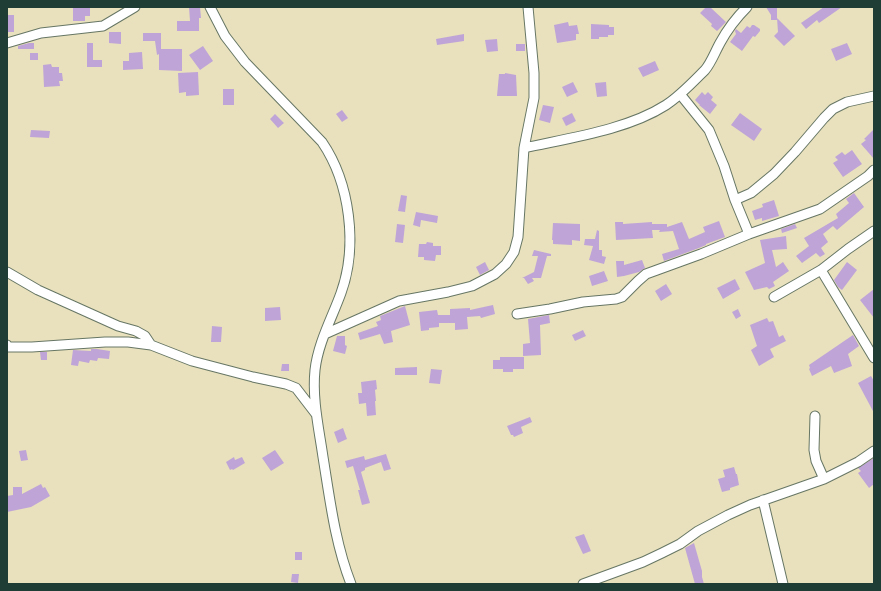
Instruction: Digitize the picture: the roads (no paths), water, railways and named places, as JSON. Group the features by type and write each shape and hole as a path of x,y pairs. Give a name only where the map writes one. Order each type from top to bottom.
{"street":[{"path":"7,43 41,33 103,26 135,7"},
{"path":"210,7 225,36 245,62 322,142 332,156 344,190 349,215 349,252 346,273 342,292 318,356 315,370 314,390 316,414 334,525 342,560 351,584"},
{"path":"325,334 399,301 472,286 495,274 506,264 514,252 518,237 524,148 534,98 534,73 528,7"},
{"path":"524,148 616,127 647,116 667,105 706,69 720,42 747,7"},
{"path":"680,94 709,130 724,166 735,200 750,234"},
{"path":"735,200 751,193 774,174 833,109 847,102 874,96"},
{"path":"517,314 582,302 616,300 622,297 638,280 646,274 820,208 872,176"},
{"path":"774,297 821,270 874,231"},
{"path":"821,270 874,358"},
{"path":"7,272 38,290 118,326 136,331 144,336 151,345"},
{"path":"8,346 32,347 105,342 128,342 151,345 192,361 296,388 316,414"},
{"path":"815,416 814,450 816,461 824,479"},
{"path":"583,584 662,553 728,515 763,500 824,479 858,462 874,451"},
{"path":"763,500 783,584"}]}
